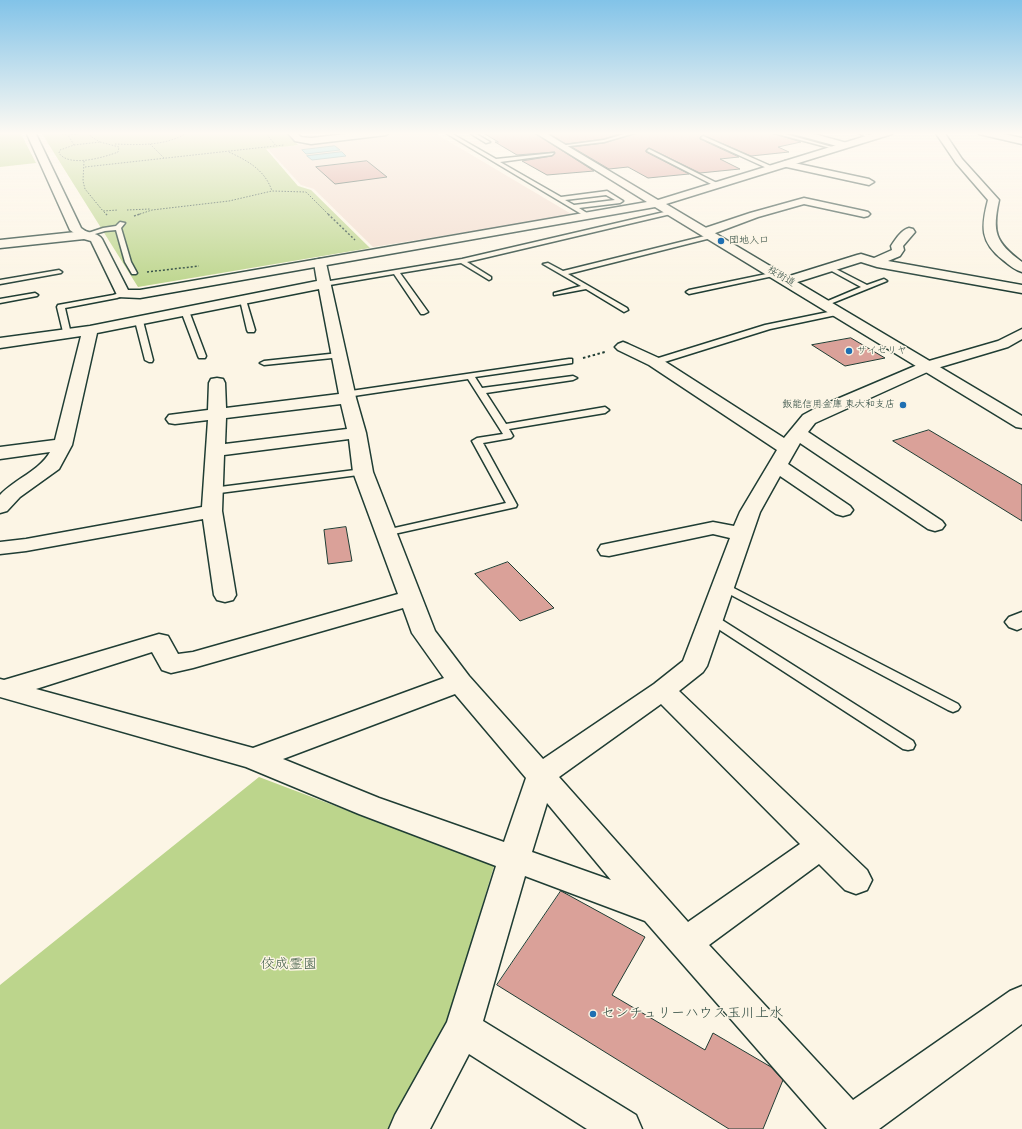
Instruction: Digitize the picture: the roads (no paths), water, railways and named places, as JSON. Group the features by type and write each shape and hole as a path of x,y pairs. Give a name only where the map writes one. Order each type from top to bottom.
{"street":[{"path":"55,185 76,230 96,239 123,294 146,293 322,273 659,203 717,185"},
{"name":"桜街道","path":"628,185 1022,423"},
{"path":"856,189 864,185"},
{"path":"980,185 994,200 989,225 992,239 996,248 1022,268"},
{"path":"710,234 754,215 804,201 864,214"},
{"path":"875,262 896,253 898,250 897,246 909,232"},
{"path":"0,244 85,235"},
{"path":"782,278 830,268 861,258 875,262 1022,289"},
{"path":"0,343 90,330 242,300 322,273"},
{"path":"322,273 357,433 363,472 424,633 460,682 656,910 851,1128 1022,1003"},
{"path":"0,507 13,494 52,465 63,445 90,330"},
{"path":"409,1129 463,1029 541,775 663,690 694,666 710,618 750,512 787,449 809,419 928,366 1003,344 1022,333"},
{"path":"623,347 655,362 787,449 935,525"},
{"path":"217,383 218,414 212,501 226,595"},
{"path":"176,418 218,414 348,396"},
{"path":"215,451 357,433"},
{"path":"0,453 63,445"},
{"path":"787,449 843,510"},
{"path":"0,548 26,546 212,501"},
{"path":"609,550 713,528 742,534"},
{"path":"2,688 158,642 171,664 193,660 410,598"},
{"path":"254,759 460,682"},
{"path":"2,688 254,759 369,806 656,910"},
{"path":"663,690 856,880"},
{"path":"686,942 821,846"},
{"path":"463,1029 619,1128"}],"lane":[{"path":"536,185 590,217"},
{"path":"560,199 607,193 620,201 573,207"},
{"path":"322,273 396,272 462,261 673,212"},
{"path":"85,235 120,226 128,262 134,273"},
{"path":"563,273 710,234"},
{"path":"462,261 489,278"},
{"path":"546,264 624,310"},
{"path":"830,268 866,287"},
{"path":"0,282 59,272"},
{"path":"396,272 424,312"},
{"path":"689,292 782,278"},
{"path":"825,304 884,281"},
{"path":"556,294 587,287"},
{"path":"67,334 61,306 115,297 123,294"},
{"path":"0,301 36,295"},
{"path":"242,300 252,330"},
{"path":"185,311 202,356"},
{"path":"655,362 768,327 838,312"},
{"path":"139,321 149,360"},
{"path":"264,363 339,355"},
{"path":"348,396 470,376 569,362"},
{"path":"385,533 512,505 476,441 508,436 482,391 470,376"},
{"path":"482,391 573,378"},
{"path":"504,427 605,410"},
{"path":"212,501 363,472"},
{"path":"722,586 953,707"},
{"path":"710,618 908,744"}],"place":[{"name":"団地入口","path":"721,241"},
{"name":"サイゼリヤ","path":"849,351"},
{"name":"飯能信用金庫 東大和支店","path":"903,405"},
{"name":"センチュリーハウス玉川上水","path":"593,1014"}],"park label":[{"name":"佼成霊園","path":"289,965"}]}
